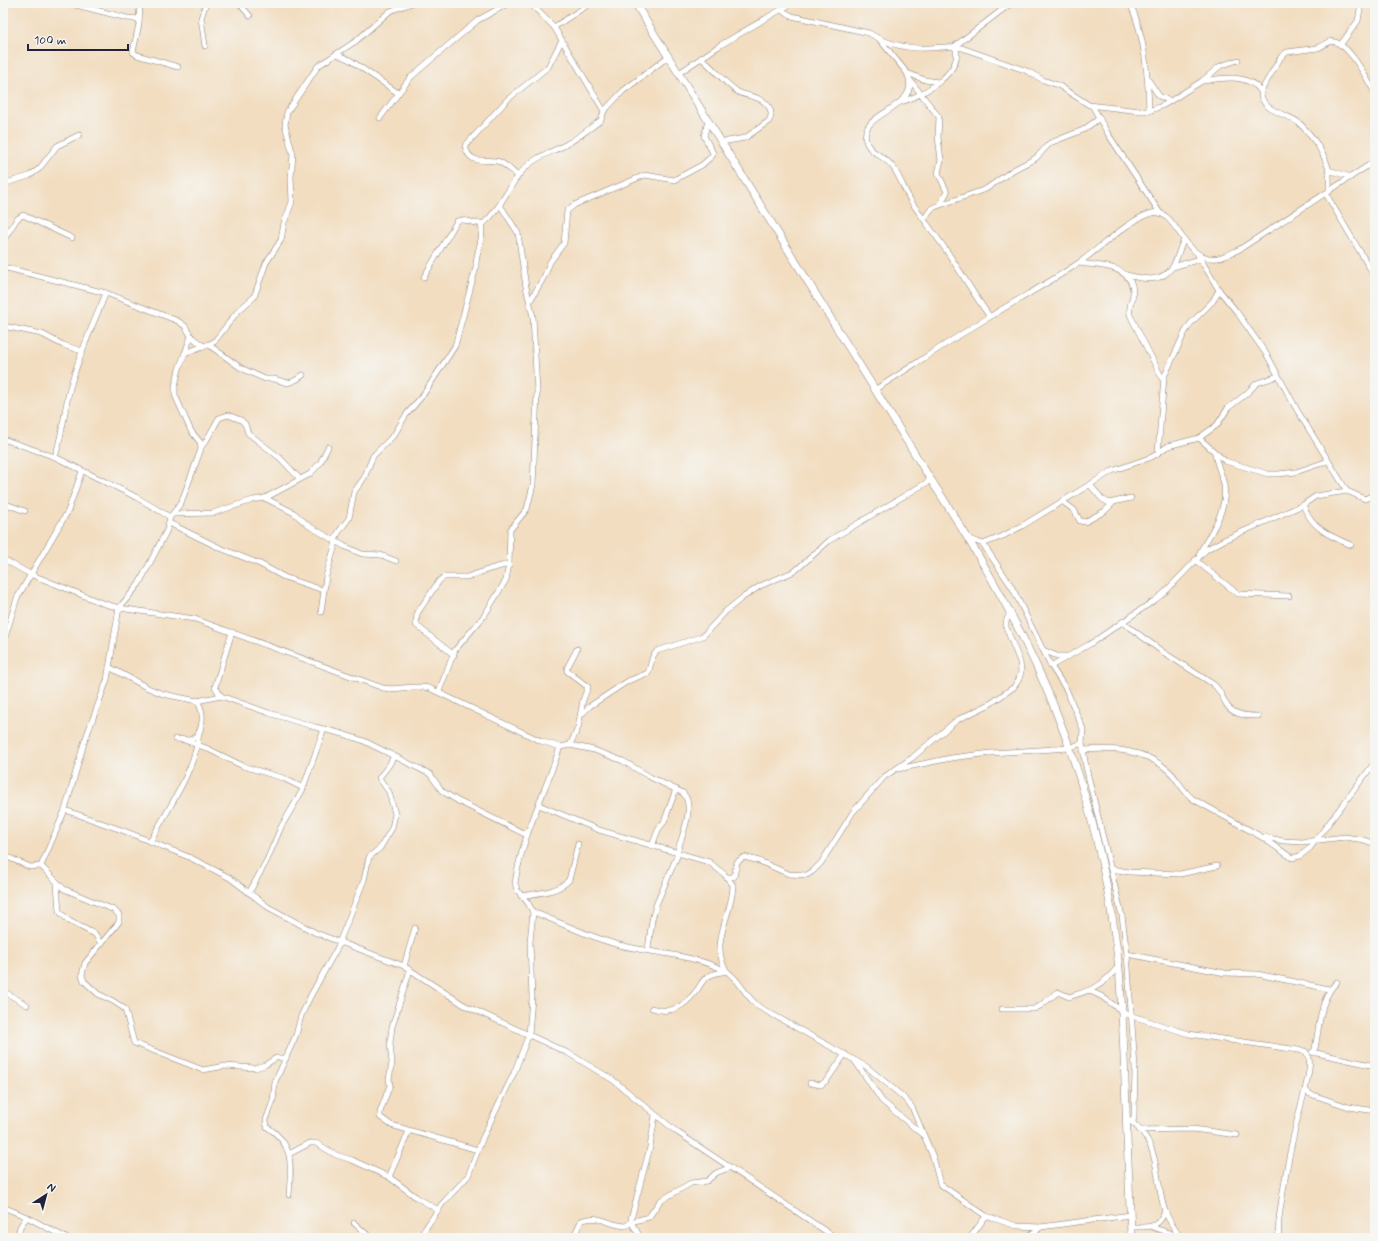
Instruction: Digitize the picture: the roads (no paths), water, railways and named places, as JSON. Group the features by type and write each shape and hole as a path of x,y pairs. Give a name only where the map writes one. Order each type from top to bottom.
{"main road":[{"path":"635,3 876,389 931,480 970,539 1010,612 1040,674 1069,748 1086,799 1100,854 1118,967 1122,1012 1131,1238"}],"street":[{"path":"140,3 132,52 137,55 178,67"},
{"path":"205,46 201,18 206,3"},
{"path":"239,3 250,16"},
{"path":"185,353 202,346 209,345 218,337 238,311 254,297 266,263 281,240 284,223 292,202 291,177 293,155 285,125 287,112 318,66 364,35 390,11 412,3"},
{"path":"380,118 398,93 416,74 478,20 509,3"},
{"path":"530,3 554,27 604,111"},
{"path":"554,27 591,3"},
{"path":"679,73 700,58 792,3"},
{"path":"955,46 1011,3"},
{"path":"1130,3 1139,29 1148,79 1149,111"},
{"path":"1341,44 1358,21 1361,3"},
{"path":"76,5 126,18 138,19"},
{"path":"780,10 792,16 869,33 880,40 908,48 955,46 1022,68 1043,80 1058,85 1094,107 1149,111 1170,101 1202,81 1220,66 1238,60"},
{"path":"518,176 498,161 482,162 471,156 465,146 508,99 548,67 562,40"},
{"path":"880,40 939,117 938,137 941,160 938,172 946,192 941,203"},
{"path":"1261,91 1281,57 1287,52 1318,48 1331,41 1341,44 1348,50 1375,93"},
{"path":"955,46 958,53 951,72 921,93 874,119 865,133 866,141 874,152 892,165 910,200 990,317"},
{"path":"336,54 350,60 398,93"},
{"path":"481,224 492,215 518,176 531,162 572,141 601,120 604,111 623,91 668,56"},
{"path":"700,58 715,69 737,91 762,100 772,112 769,121 750,135 741,139 722,142"},
{"path":"909,76 938,82"},
{"path":"901,103 910,86 909,76"},
{"path":"1202,81 1236,78 1248,80 1261,91 1264,103 1269,108 1293,119 1311,136 1328,170 1327,193 1375,277"},
{"path":"1148,79 1159,96 1170,101"},
{"path":"1094,107 1160,213 1169,218 1184,240 1199,257 1219,290 1267,354 1278,376 1347,491 1365,499 1375,494"},
{"path":"924,219 932,208 941,203 986,189 1013,170 1036,158 1050,143 1082,130 1100,118"},
{"path":"530,301 545,275 550,262 564,243 567,211 574,205 645,175 674,180 702,164 712,156 713,153 704,136 708,121"},
{"path":"3,184 29,176 39,169 57,146 79,135"},
{"path":"1172,267 1199,257 1218,258 1240,249 1375,161"},
{"path":"1328,170 1351,177"},
{"path":"439,691 461,642 496,598 506,580 509,564 510,530 527,510 533,485 537,392 536,353 530,301 526,287 518,233 500,205"},
{"path":"876,389 1079,262 1131,224 1150,213 1160,213"},
{"path":"3,240 17,219 23,215 72,238"},
{"path":"424,277 457,221 461,219 481,224"},
{"path":"321,612 323,590 335,542 338,532 349,518 354,492 364,478 373,456 394,435 406,414 423,395 455,346 476,267 476,258 482,231 481,224"},
{"path":"1079,262 1109,266 1126,275 1153,279 1164,275 1172,267 1184,240"},
{"path":"3,267 106,293 178,321 185,326 191,336 202,346"},
{"path":"1126,275 1133,288 1133,294 1129,305 1130,315 1164,383"},
{"path":"1158,453 1164,378 1185,332 1191,323 1213,301 1219,290"},
{"path":"55,457 62,435 70,389 82,351 106,293"},
{"path":"3,326 42,334 82,351"},
{"path":"191,336 179,369 175,386 175,395 191,431 202,446"},
{"path":"209,345 241,368 265,379 274,379 288,383 303,375"},
{"path":"983,544 1003,536 1112,471 1152,457 1168,446 1199,438 1216,425 1228,408 1257,383 1278,376"},
{"path":"41,866 65,810 77,765 100,700 109,667 118,608 139,584 171,518 184,496 202,446 218,418 222,416 234,417 241,420 245,424 248,433 280,458 300,479"},
{"path":"1196,559 1220,515 1225,496 1223,481 1214,453 1208,444 1199,438"},
{"path":"3,439 55,457 82,472 136,497 220,548 260,564 284,577 323,590"},
{"path":"171,518 213,513 253,500 265,498 310,474 320,463 328,447"},
{"path":"1214,453 1225,461 1268,474 1296,472 1328,461"},
{"path":"3,644 17,598 68,511 82,472"},
{"path":"582,714 590,706 628,681 648,673 653,656 657,651 703,636 726,611 742,598 760,586 795,571 830,540 931,480"},
{"path":"1090,485 1105,502 1112,504"},
{"path":"1051,666 1090,644 1164,593 1207,549 1226,538 1246,531 1264,521 1303,505 1314,497 1347,491"},
{"path":"265,498 294,513 309,526 335,542 362,554 381,555 396,561"},
{"path":"1062,501 1074,510 1080,521 1085,522 1105,511 1112,504 1131,498"},
{"path":"3,503 25,511"},
{"path":"1303,505 1309,519 1315,526 1351,544"},
{"path":"970,539 983,544 1012,587 1051,666 1066,689 1083,729 1082,743 1112,869 1122,916 1127,954 1130,1014 1135,1066 1133,1122"},
{"path":"3,558 30,574 118,608 195,619 382,688 389,689 422,686 439,691 498,722 541,741 560,747 570,745 594,750 622,761 650,777 676,789 687,797 688,811 677,853 656,905 650,930 648,949"},
{"path":"1196,559 1238,594 1289,596"},
{"path":"454,655 416,625 417,614 420,609 444,577 466,577 509,564"},
{"path":"727,877 734,877 737,862 744,857 759,861 789,874 807,875 821,863 856,808 884,777 917,754 957,720 990,704 1014,687 1021,672 1020,662 1006,627 1006,622 1010,612"},
{"path":"1122,622 1162,652 1213,684 1220,690 1227,705 1235,712 1243,715 1258,716"},
{"path":"220,696 215,687 232,632"},
{"path":"570,745 575,737 582,714 583,700 588,687 568,672 567,669 577,649"},
{"path":"1043,650 1057,656 1067,656"},
{"path":"109,667 148,688 163,694 197,701 220,696 268,713 364,741 430,774 442,791 458,802 527,835"},
{"path":"150,842 188,771 198,745 202,710 197,701"},
{"path":"249,893 268,860 281,827 303,788 324,729"},
{"path":"184,740 195,738 200,732"},
{"path":"175,739 184,740 198,745 243,766 284,778 303,788"},
{"path":"895,770 951,758 990,753 1069,748 1082,743"},
{"path":"419,1238 438,1210 468,1176 478,1150 514,1073 529,1034 532,998 530,942 533,912 528,903 521,896 515,883 527,835 560,747"},
{"path":"1084,750 1114,749 1137,753 1156,761 1168,769 1186,793 1193,799 1260,836 1292,858 1306,853 1375,762"},
{"path":"289,1194 289,1154 283,1139 266,1124 273,1101 275,1082 298,1030 300,1016 340,943 364,880 369,857 371,853 380,848 392,828 395,814 394,805 389,792 379,778 389,766 394,756"},
{"path":"652,846 658,830 664,822 676,789"},
{"path":"539,805 600,830 709,862 727,877 731,881 733,889 720,942 720,953 726,971"},
{"path":"65,810 191,858 230,878 268,907 289,919 340,943 404,966 464,1004 512,1028 529,1034 593,1067 612,1080 655,1116 836,1238"},
{"path":"1260,836 1284,841 1315,842 1326,838 1345,838 1364,840 1375,844"},
{"path":"521,896 552,891 566,884 570,880 578,844"},
{"path":"3,855 30,867 41,866"},
{"path":"41,866 56,884 64,889 114,910 119,914 118,922 85,963 82,978 98,994 125,1009 134,1043 203,1070 225,1066 255,1068 276,1058 286,1058"},
{"path":"1112,869 1129,872 1180,874 1217,866"},
{"path":"56,884 59,911 69,921 95,934 100,944"},
{"path":"533,912 594,938 620,945 688,957 726,971 736,980 749,999 759,1007 867,1067 907,1101 912,1107 933,1157 940,1184 986,1216 1017,1226 1041,1227 1130,1215"},
{"path":"404,966 415,928"},
{"path":"1127,954 1225,973 1257,974 1329,989"},
{"path":"1002,1010 1034,1009 1058,992 1068,997 1090,991 1105,982 1118,967"},
{"path":"410,970 392,1027 390,1043 392,1063 389,1079 390,1085 380,1115 386,1123 478,1150"},
{"path":"652,1008 663,1012 680,1006 691,998 705,978 712,974 726,971"},
{"path":"1314,1053 1324,1000 1329,989 1337,982"},
{"path":"3,991 27,1005"},
{"path":"1090,991 1101,996 1122,1012 1189,1034 1305,1051 1375,1066"},
{"path":"1279,1238 1279,1223 1284,1182 1295,1126 1310,1066 1309,1057 1305,1051"},
{"path":"810,1083 821,1085 828,1080 845,1054"},
{"path":"854,1059 882,1100 924,1136"},
{"path":"1305,1090 1315,1097 1350,1107 1373,1111 1375,1101"},
{"path":"641,1238 631,1222 642,1172 650,1147 655,1116"},
{"path":"1126,1118 1133,1122 1151,1147 1157,1162 1165,1211 1181,1238"},
{"path":"1139,1130 1193,1129 1237,1135"},
{"path":"389,1177 409,1131"},
{"path":"289,1154 310,1143 316,1143 336,1155 352,1160 389,1177 416,1197 438,1210"},
{"path":"573,1238 581,1221 586,1218 604,1219 622,1226 626,1226 631,1222 649,1217 660,1201 691,1183 707,1181 716,1173 731,1167"},
{"path":"3,1207 27,1217 66,1238"},
{"path":"1152,1227 1158,1224 1165,1211"},
{"path":"970,1238 986,1216"},
{"path":"22,1238 19,1234 19,1228 27,1217"},
{"path":"354,1223 371,1238"},
{"path":"1021,1238 1041,1227"},
{"path":"1131,1227 1152,1227 1181,1238"}]}
